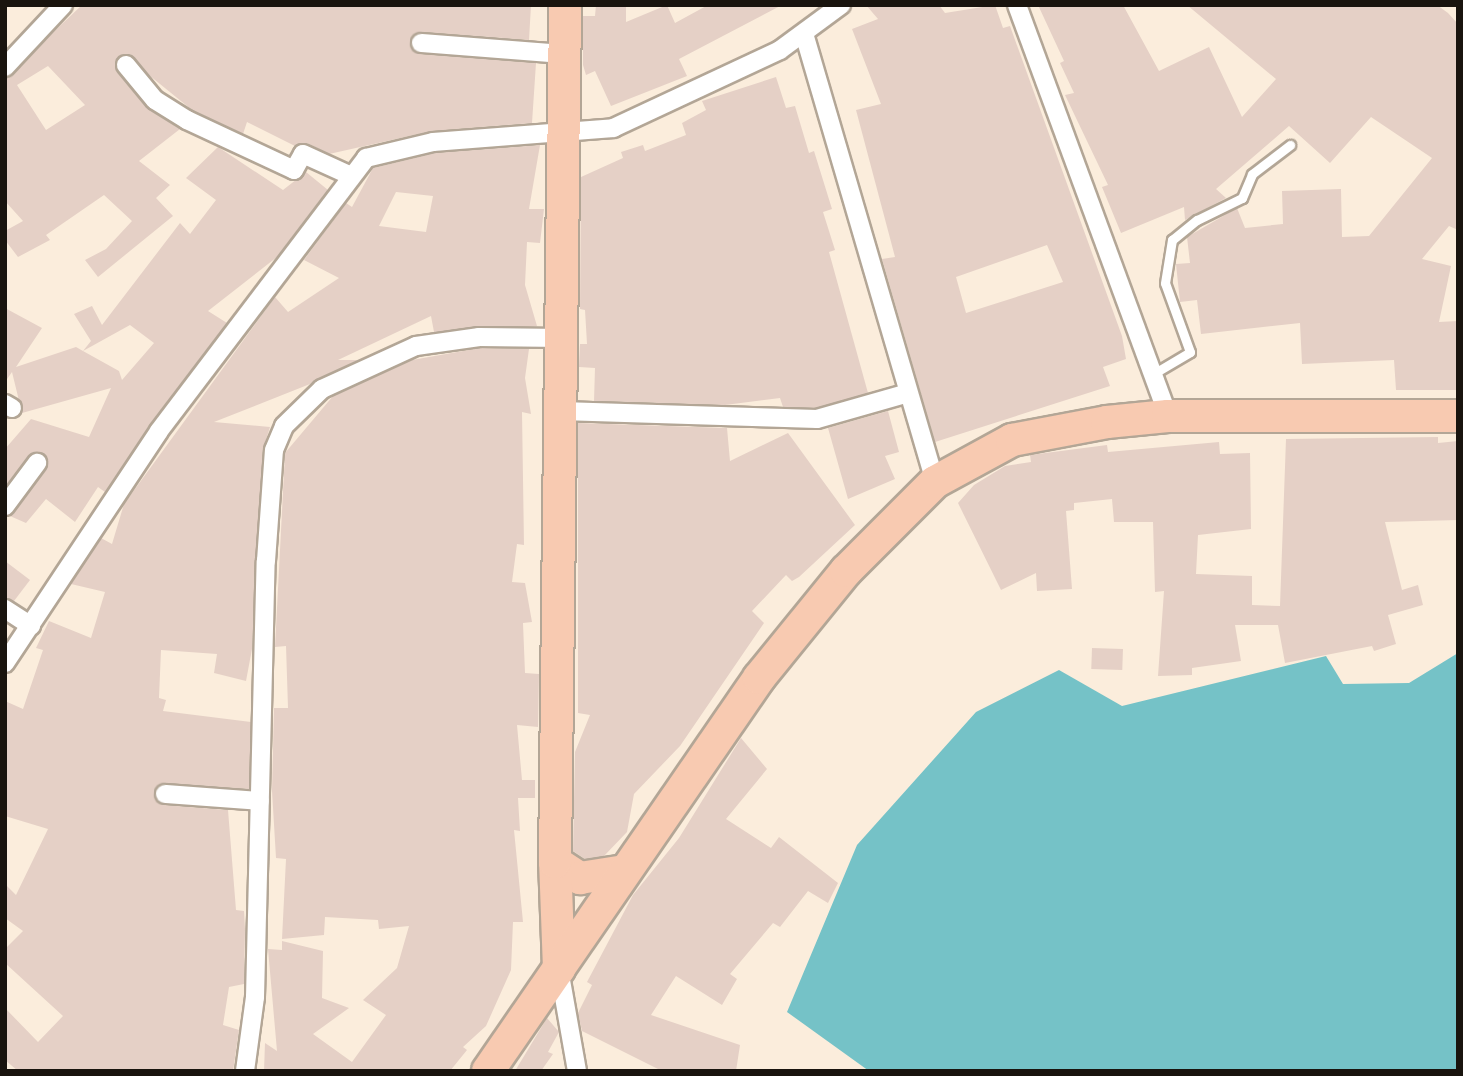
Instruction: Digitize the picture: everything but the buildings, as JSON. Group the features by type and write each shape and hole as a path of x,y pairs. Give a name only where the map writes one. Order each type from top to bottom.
{"highway":[{"path":"559,969 555,862 565,5"},
{"path":"488,1071 624,871 808,616 935,482 1012,440 1168,416 1458,416"},
{"path":"555,862 580,878 624,871"}],"street":[{"path":"5,67 63,5"},
{"path":"5,663 159,431 349,176 366,158 400,147 613,128 804,37 841,5"},
{"path":"1017,5 1168,416"},
{"path":"804,37 935,482"},
{"path":"421,43 564,54"},
{"path":"126,65 155,100 187,120 294,170 303,154 349,176"},
{"path":"245,1071 255,997 266,561 274,450 284,426 322,389 416,346 479,337 563,338"},
{"path":"561,411 817,419 908,393"},
{"path":"5,506 37,463"},
{"path":"5,609 31,626"},
{"path":"165,794 260,801"},
{"path":"559,969 577,1071"}],"lane":[{"path":"1153,374 1191,352 1165,283 1172,240 1197,220 1242,198 1252,174 1290,145"}],"water":[{"path":"1458,653 1458,1071 869,1071 787,1012 857,845 976,712 1059,670 1122,706 1326,656 1343,684 1409,683"}]}
